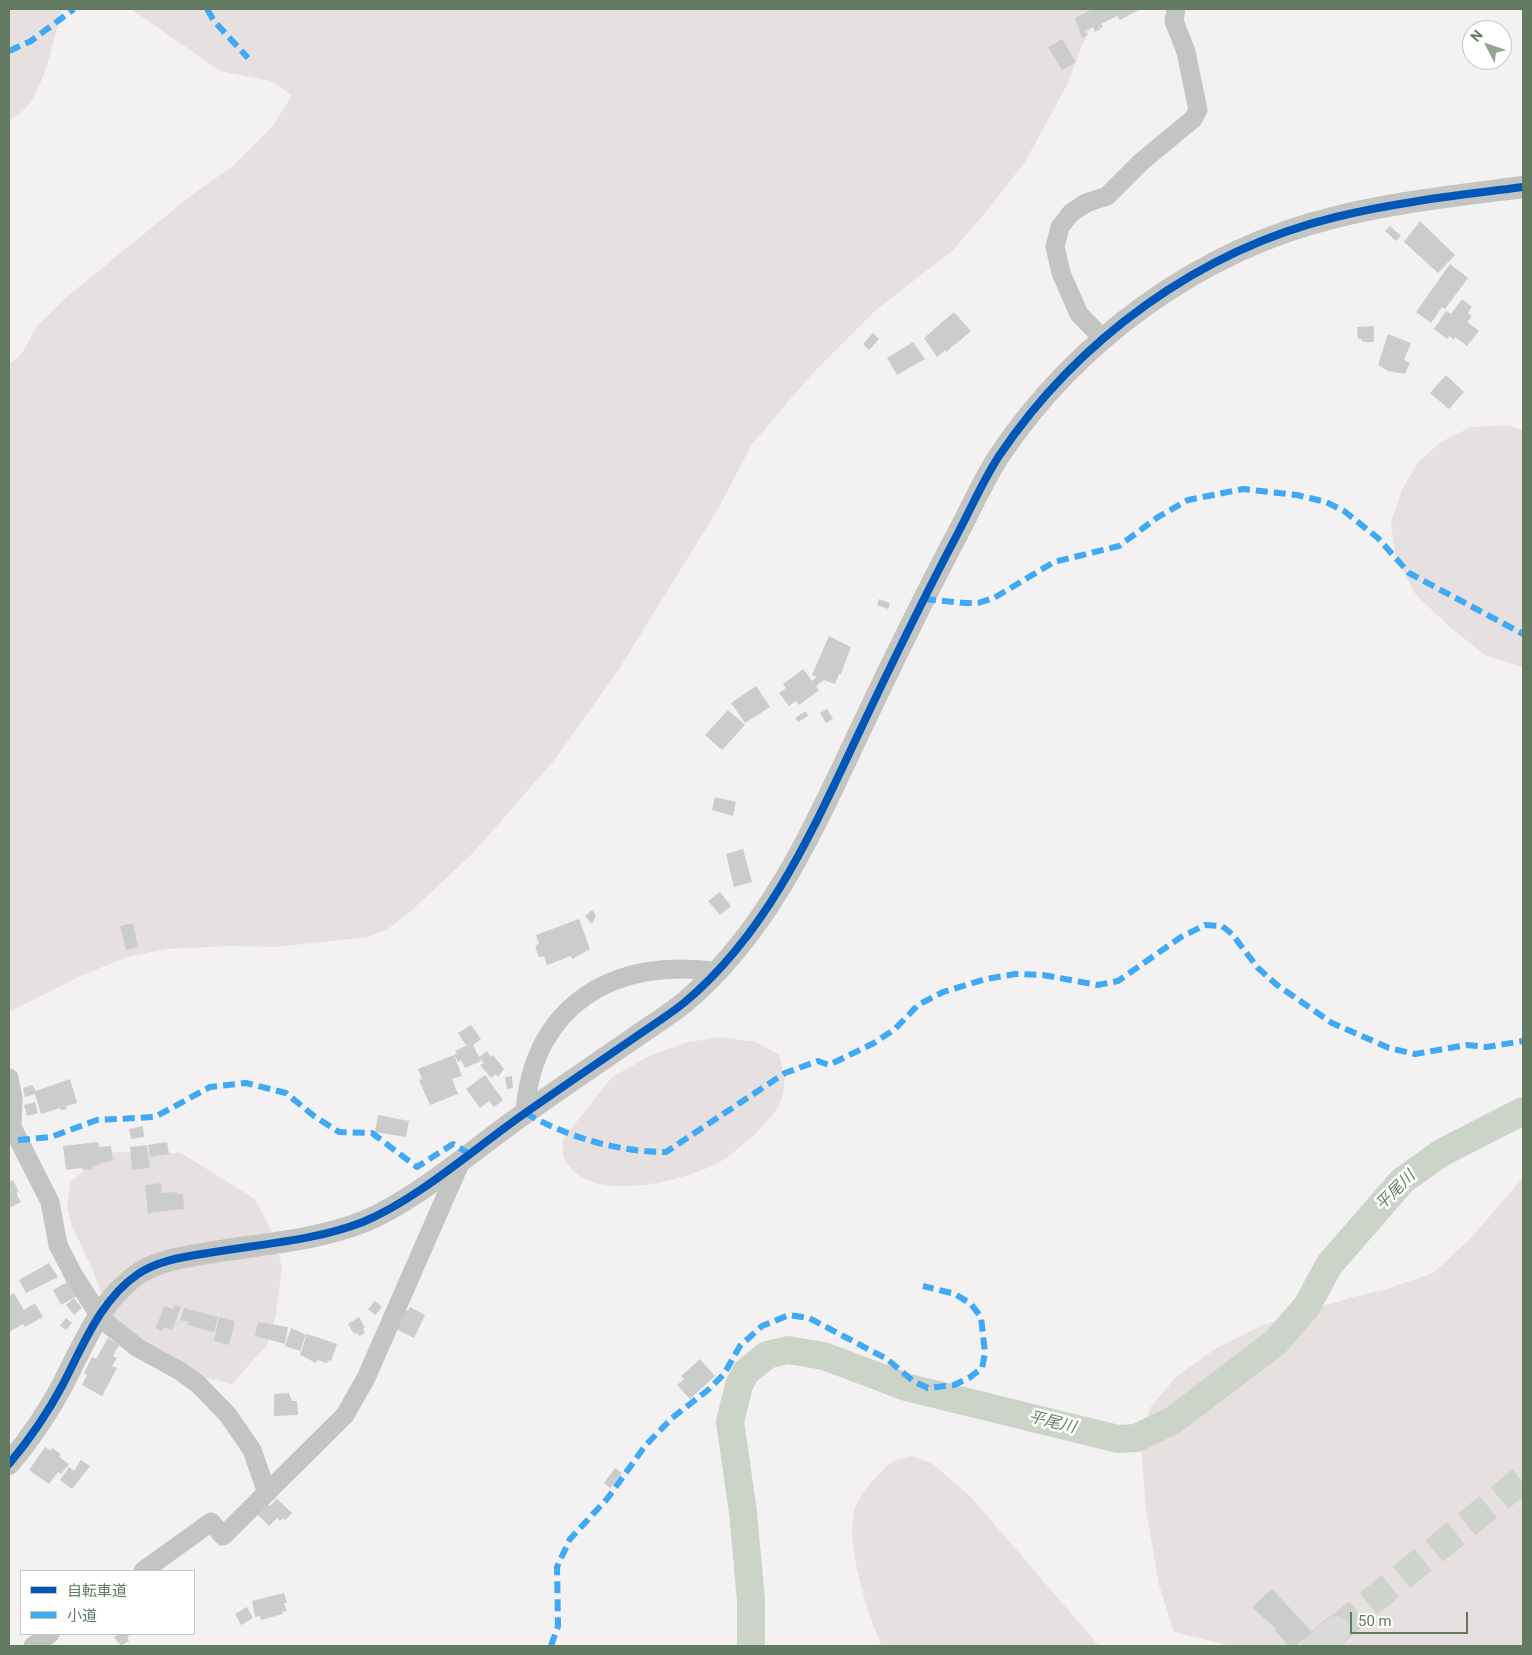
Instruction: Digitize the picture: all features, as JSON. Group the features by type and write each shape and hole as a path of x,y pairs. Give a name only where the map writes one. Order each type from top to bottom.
{"street":[{"path":"1103,339 1079,314 1060,273 1056,247 1060,227 1071,213 1078,208 1107,196 1141,162 1193,119 1198,110 1186,52 1174,21 1176,9"},
{"path":"9,1464 27,1443 59,1391 100,1314 118,1290 142,1271 170,1260 323,1236 368,1220 407,1198 524,1113 681,1006 719,972 755,929 780,889 847,758 936,574 996,460 1028,417 1066,373 1103,339 1166,291 1213,263 1266,239 1333,217 1398,205 1523,187"},
{"path":"524,1113 526,1092 540,1051 550,1030 572,1006 601,986 640,972 689,967 719,972"},
{"path":"9,1078 12,1098 12,1128 50,1202 58,1244 74,1276 109,1325 138,1348 180,1371 198,1384 228,1415 252,1450 267,1493"},
{"path":"143,1570 211,1522 223,1536 345,1415 366,1378 462,1158"},
{"path":"33,1646 49,1635"}],"shaded area":[{"path":"9,9 62,9 39,88 31,102 21,113 9,120"},
{"path":"131,9 1101,9 1082,46 1067,85 1025,162 952,251 876,310 812,374 752,444 718,509 619,669 556,758 472,854 412,910 388,929 368,937 276,947 231,946 166,949 127,957 78,977 9,1012 9,365 22,353 37,326 69,295 188,198 234,165 273,126 292,95 271,81 220,71"},
{"path":"1508,425 1523,431 1523,667 1487,656 1452,629 1416,595 1395,555 1391,522 1402,490 1418,462 1441,442 1471,427"},
{"path":"720,1037 756,1042 779,1055 784,1079 784,1091 780,1103 769,1119 751,1137 722,1161 714,1165 679,1178 657,1183 612,1186 592,1182 576,1173 564,1158 563,1139 612,1077 648,1057 684,1043"},
{"path":"109,1152 181,1153 255,1199 272,1232 282,1267 276,1314 267,1345 232,1384 193,1374 127,1342 107,1309 91,1266 71,1224 67,1205 71,1181"},
{"path":"1523,1178 1523,1646 1232,1646 1174,1632 1159,1585 1146,1509 1141,1445 1150,1408 1176,1377 1215,1349 1262,1325 1353,1297 1384,1290 1433,1273 1470,1239"},
{"path":"912,1456 933,1464 971,1497 1099,1646 882,1646 870,1616 859,1578 852,1522 857,1503 877,1476 894,1461"}],"building":[{"path":"1093,9 1141,9 1120,20 1117,16 1101,24 1103,27 1100,28 1096,19 1100,29 1095,32 1093,27 1084,31 1087,35 1082,38 1075,18"},
{"path":"1062,39 1076,62 1062,70 1048,47"},
{"path":"1420,221 1455,255 1438,273 1404,242"},
{"path":"1390,226 1401,236 1396,241 1385,231"},
{"path":"1450,264 1468,278 1445,309 1442,307 1431,323 1416,312"},
{"path":"1462,299 1472,307 1468,313 1472,316 1467,322 1479,331 1467,346 1455,337 1454,340 1449,336 1447,339 1434,329 1446,311 1451,314"},
{"path":"954,312 971,331 937,357 924,338"},
{"path":"1374,326 1374,342 1362,342 1362,339 1358,339 1357,327"},
{"path":"873,333 879,339 869,350 863,344"},
{"path":"1388,334 1411,343 1404,360 1410,363 1405,374 1388,371 1378,365"},
{"path":"913,342 925,359 897,375 887,358"},
{"path":"1446,375 1464,392 1449,409 1430,393"},
{"path":"879,599 890,603 888,609 877,605"},
{"path":"829,636 851,647 841,674 839,674 835,684 824,680 816,686 819,690 799,705 796,701 789,706 779,693 786,688 783,684 803,669 812,681 817,677 812,675"},
{"path":"756,686 770,707 745,723 731,703"},
{"path":"827,709 833,719 826,723 820,713"},
{"path":"728,710 745,725 722,750 705,735"},
{"path":"806,711 808,716 798,722 795,718"},
{"path":"715,797 736,802 733,816 712,810"},
{"path":"743,849 752,882 734,887 726,854"},
{"path":"720,892 731,906 720,915 708,901"},
{"path":"592,910 596,915 592,924 585,916"},
{"path":"579,919 590,949 572,959 571,956 547,965 544,956 539,957 535,946 539,944 536,935"},
{"path":"133,923 138,947 126,950 120,926"},
{"path":"471,1025 481,1039 473,1045 481,1061 465,1068 461,1060 458,1062 454,1054 457,1053 455,1051 473,1042 466,1045 458,1033"},
{"path":"487,1051 491,1057 493,1055 504,1069 498,1077 496,1074 491,1078 480,1065 484,1063 479,1057"},
{"path":"454,1055 462,1076 452,1079 458,1094 430,1105 419,1080 422,1079 418,1069"},
{"path":"485,1075 503,1100 494,1107 489,1101 480,1108 466,1089"},
{"path":"512,1076 513,1088 507,1089 505,1077"},
{"path":"70,1079 77,1103 66,1106 67,1109 61,1110 60,1108 41,1114 35,1094 25,1097 23,1088 32,1085 36,1091"},
{"path":"35,1102 38,1113 27,1116 24,1105"},
{"path":"378,1115 409,1121 406,1137 375,1132"},
{"path":"143,1126 144,1137 131,1139 129,1129"},
{"path":"98,1142 99,1147 111,1146 113,1161 92,1166 93,1169 66,1170 63,1146"},
{"path":"167,1142 169,1154 150,1157 148,1145"},
{"path":"147,1145 150,1168 132,1170 130,1147"},
{"path":"13,1180 19,1192 16,1193 21,1202 9,1208 9,1182"},
{"path":"161,1183 162,1193 177,1192 177,1194 183,1194 184,1209 148,1213 145,1185"},
{"path":"49,1263 58,1277 26,1293 19,1280"},
{"path":"69,1281 77,1296 61,1305 53,1290"},
{"path":"14,1293 24,1310 35,1303 43,1317 25,1327 23,1324 9,1332 9,1296"},
{"path":"74,1298 82,1308 74,1315 66,1305"},
{"path":"375,1301 382,1307 375,1315 368,1309"},
{"path":"175,1305 181,1307 172,1330 164,1327 162,1331 156,1328 164,1306 173,1309"},
{"path":"410,1307 425,1315 414,1338 396,1329 406,1310 408,1311"},
{"path":"184,1308 218,1317 214,1332 187,1325 188,1322 180,1320"},
{"path":"219,1317 235,1321 229,1345 214,1341"},
{"path":"359,1317 365,1328 363,1329 365,1333 359,1336 357,1333 354,1334 348,1324"},
{"path":"66,1318 72,1323 66,1330 60,1326"},
{"path":"258,1322 288,1327 285,1344 255,1336"},
{"path":"291,1328 306,1335 300,1351 285,1346"},
{"path":"307,1334 337,1344 331,1361 328,1360 327,1363 317,1360 316,1363 300,1355"},
{"path":"108,1338 119,1345 113,1356 117,1358 112,1366 117,1368 102,1396 82,1385 87,1375 84,1373 92,1357 96,1359"},
{"path":"700,1359 715,1376 690,1399 677,1385 684,1379 681,1376"},
{"path":"289,1393 292,1401 297,1401 298,1415 274,1416 274,1394"},
{"path":"45,1447 51,1451 52,1448 61,1454 59,1457 69,1464 61,1474 58,1472 49,1484 29,1470"},
{"path":"81,1460 90,1466 72,1489 60,1480 69,1467 74,1471"},
{"path":"615,1468 622,1473 610,1488 604,1483"},
{"path":"277,1499 292,1513 285,1520 283,1518 280,1521 277,1518 269,1526 256,1513 266,1503 270,1506"},
{"path":"1272,1589 1312,1632 1296,1646 1289,1646 1275,1631 1276,1629 1252,1607"},
{"path":"284,1593 287,1603 284,1603 287,1611 282,1612 283,1614 261,1620 260,1616 255,1617 252,1601"},
{"path":"247,1607 253,1618 241,1625 235,1614"},
{"path":"117,1635 130,1635 127,1637 129,1641 121,1646 114,1637"}],"waterway":[{"name":"平尾川","path":"751,1646 751,1601 743,1512 730,1422 739,1385 746,1372 767,1355 788,1350 824,1356 906,1387 1118,1439 1136,1438 1172,1421 1276,1342 1307,1306 1329,1265 1402,1181 1441,1153 1523,1111"}],"tunnel":[{"path":"1336,1630 1523,1479"}],"marked path":[{"path":"9,51 31,41 74,9"},
{"path":"207,9 214,21 248,58"},
{"path":"924,599 978,603 994,598 1054,562 1119,546 1158,517 1188,500 1243,489 1297,495 1326,502 1344,511 1378,538 1409,573 1523,634"},
{"path":"525,1113 541,1122 593,1142 629,1149 666,1152 785,1073 818,1061 829,1065 874,1043 895,1029 918,1005 943,992 986,979 1015,974 1043,975 1098,985 1118,981 1181,937 1205,925 1222,926 1232,934 1258,968 1277,985 1332,1023 1389,1048 1415,1054 1467,1045 1487,1047 1523,1041"},
{"path":"18,1140 51,1137 97,1120 155,1117 210,1087 246,1083 286,1093 314,1116 339,1132 372,1133 417,1167 453,1144 468,1153"},
{"path":"551,1646 558,1626 557,1567 570,1539 607,1499 645,1446 672,1418 708,1390 724,1374 740,1346 762,1326 789,1315 809,1318 887,1359 913,1381 928,1388 954,1385 969,1378 982,1368 985,1353 981,1317 971,1304 955,1294 923,1286"}],"cycle path":[{"path":"9,1464 31,1436 50,1407 103,1310 113,1297 138,1274 154,1265 181,1258 325,1234 363,1222 383,1213 424,1188 521,1116 673,1011 714,975 763,914 804,846 919,608 999,456 1030,414 1065,374 1104,338 1145,305 1190,277 1237,252 1285,232 1336,217 1382,207 1523,187"}]}
